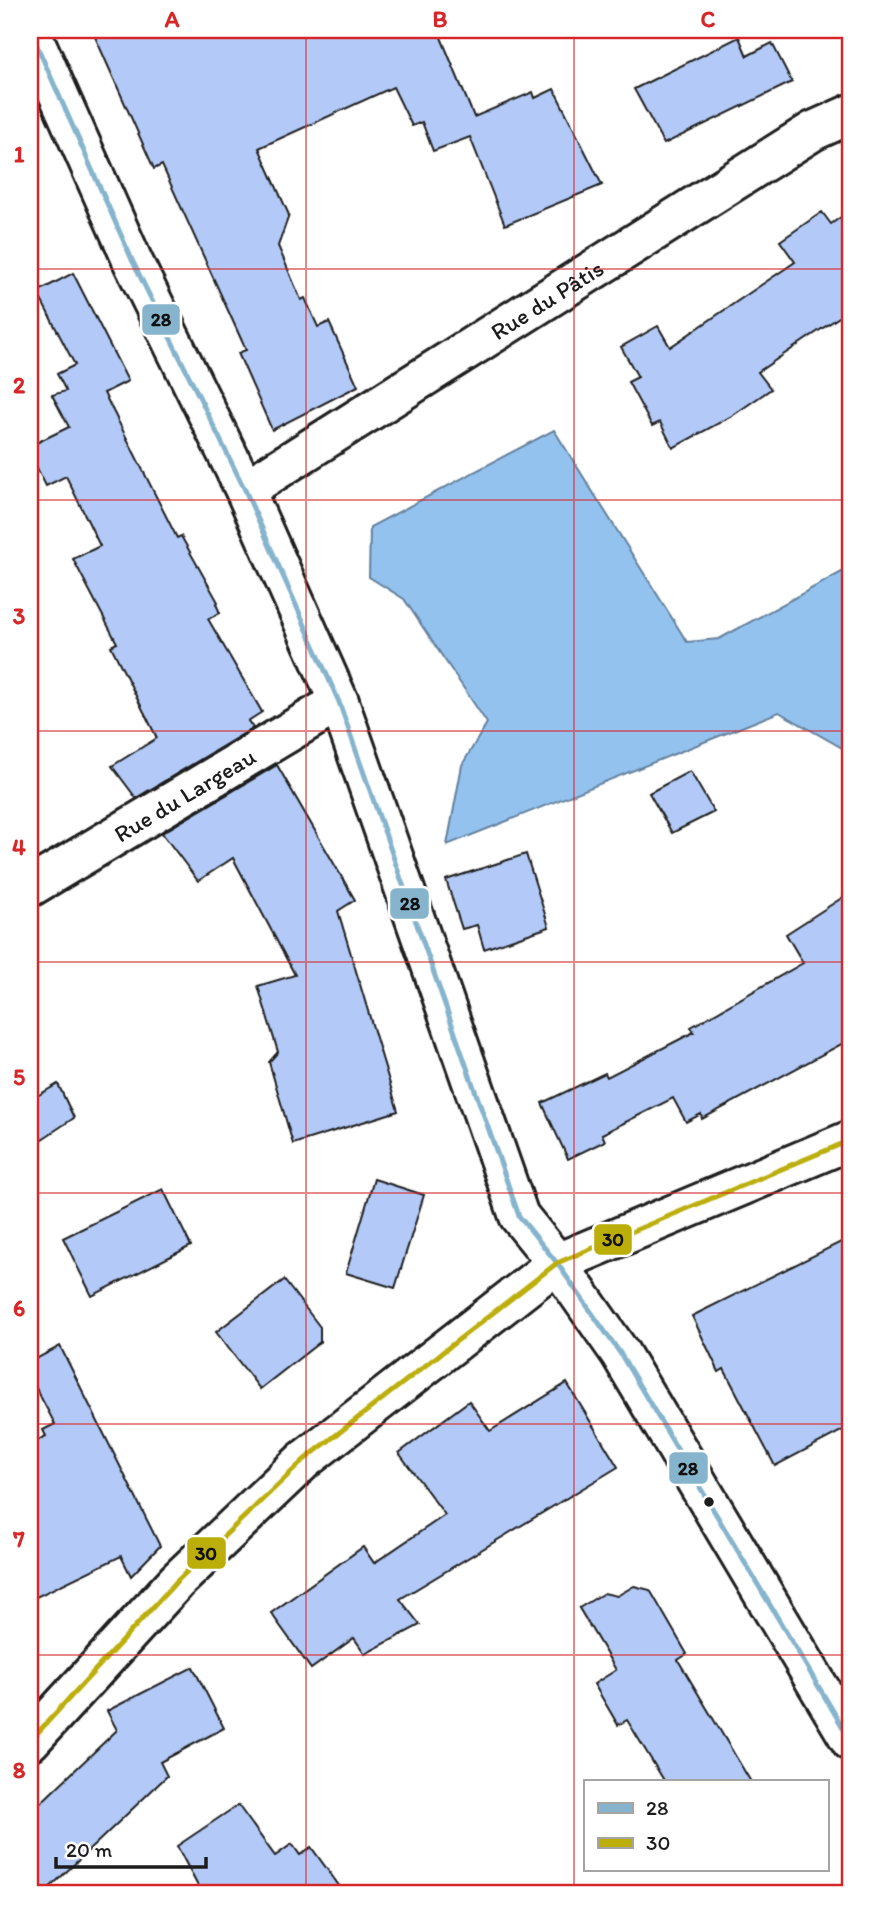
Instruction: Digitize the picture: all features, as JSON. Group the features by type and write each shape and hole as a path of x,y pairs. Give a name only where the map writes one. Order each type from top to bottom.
{"street":[{"path":"30,30 133,262 245,490 339,702 519,1216 557,1263 620,1353 851,1741"},
{"name":"Rue du Pâtis","path":"245,490 801,138 851,114"},
{"name":"Rue du Largeau","path":"30,887 339,702"},
{"path":"30,1741 177,1581 304,1460 557,1263 851,1140"}],"water":[{"path":"554,430 687,642 719,639 851,567 851,753 779,712 447,845 462,765 487,723 404,599 369,577 370,527"}],"building":[{"path":"92,30 438,30 474,117 533,92 535,98 554,89 602,185 505,225 470,137 433,151 422,122 412,126 393,87 259,148 289,215 278,246 301,300 305,298 318,327 329,322 358,386 272,430 238,353 246,350 162,165 154,169"},
{"path":"739,37 747,56 772,43 792,82 664,144 634,89"},
{"path":"851,210 851,309 758,372 771,389 732,416 673,448 660,422 652,426 628,382 638,377 621,347 658,326 670,347 795,262 780,241 822,212 831,224"},
{"path":"73,273 128,381 104,393 177,538 181,536 218,602 216,604 220,613 208,619 262,712 248,721 253,728 136,798 112,766 157,738 111,646 117,643 73,559 100,546 66,476 46,486 30,454 30,446 69,427 52,395 66,391 57,374 75,365 37,292"},
{"path":"277,765 355,900 338,911 398,1111 293,1144 269,1062 278,1052 258,986 295,975 233,858 198,881 162,833"},
{"path":"690,771 714,812 672,833 649,793"},
{"path":"526,854 549,927 484,949 477,925 462,929 446,880"},
{"path":"851,892 851,1039 702,1119 701,1114 686,1122 673,1098 602,1134 605,1141 568,1159 542,1103 605,1073 607,1077 694,1032 691,1027 803,963 786,934"},
{"path":"58,1084 74,1118 30,1147 30,1100"},
{"path":"374,1179 424,1195 395,1288 346,1273"},
{"path":"163,1189 191,1246 92,1296 63,1238"},
{"path":"851,1237 851,1426 775,1466 724,1369 719,1372 692,1316"},
{"path":"284,1280 320,1327 320,1342 260,1389 216,1332"},
{"path":"60,1346 160,1546 131,1576 121,1556 30,1600 30,1444 46,1436 43,1430 55,1424 30,1377 30,1362"},
{"path":"567,1383 618,1467 400,1599 420,1625 365,1654 354,1638 311,1669 271,1613 363,1547 374,1563 445,1515 399,1453 469,1401 490,1431"},
{"path":"634,1586 650,1590 687,1654 678,1660 750,1780 664,1780 627,1720 618,1725 594,1684 616,1670 579,1608 604,1593 617,1596"},
{"path":"193,1667 224,1728 160,1762 167,1776 43,1894 30,1894 30,1813 117,1730 107,1711"},
{"path":"238,1805 275,1856 292,1844 300,1855 311,1847 345,1894 202,1894 177,1846"}],"transit line":[{"name":"28","path":"30,30 133,262 245,490 339,702 519,1216 557,1263 620,1353 851,1741"},
{"name":"30","path":"30,1741 177,1581 304,1460 557,1263 851,1140"}]}
